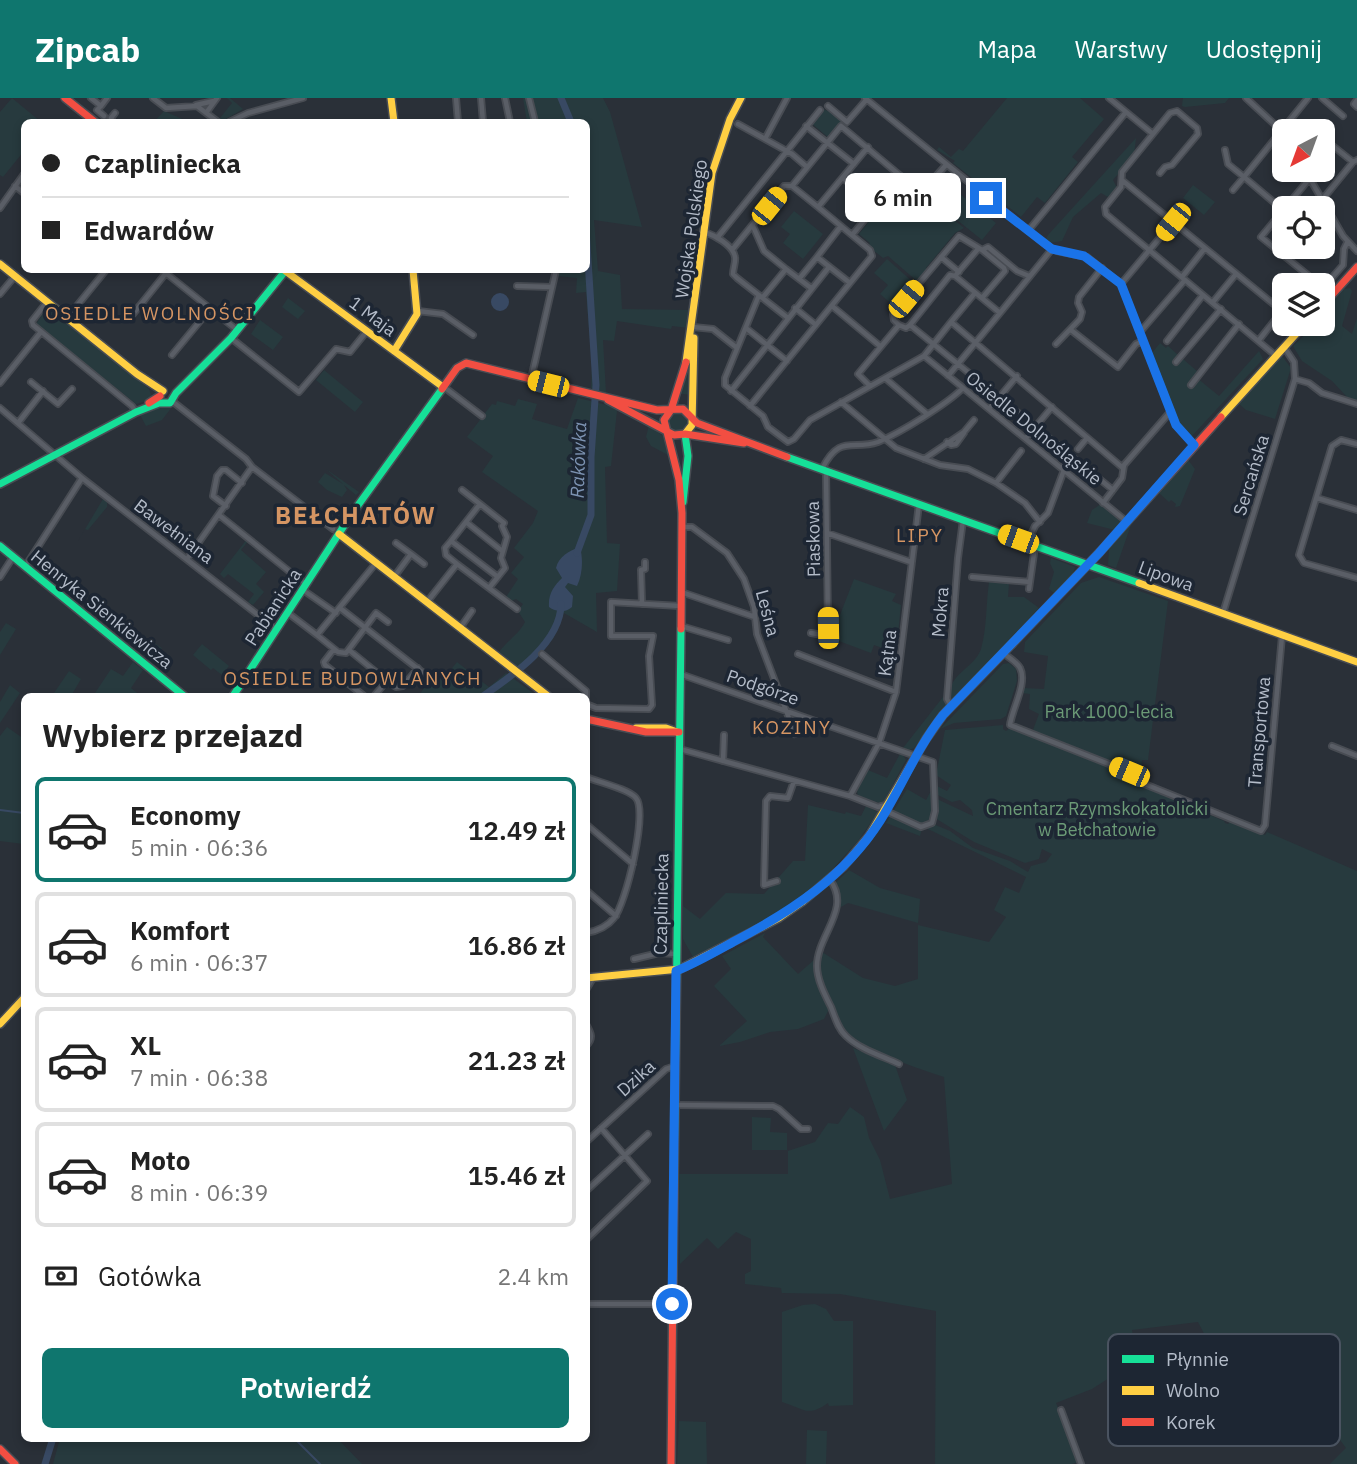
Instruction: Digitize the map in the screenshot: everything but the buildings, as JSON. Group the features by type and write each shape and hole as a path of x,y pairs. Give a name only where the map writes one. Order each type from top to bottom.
{"street":[{"path":"91,98 101,106"},
{"path":"104,116 97,110 107,98"},
{"path":"153,98 166,108 195,106 216,100"},
{"path":"266,98 269,107"},
{"path":"235,119 303,98"},
{"path":"391,98 394,119"},
{"path":"456,98 458,119"},
{"path":"481,98 483,119"},
{"path":"505,98 509,119"},
{"path":"529,98 534,119"},
{"name":"Wojska Polskiego","path":"691,417 694,327 709,187 716,157 739,98"},
{"path":"765,139 787,98"},
{"path":"828,106 847,122 866,98 946,166 1052,249 1081,255 1121,284 1171,411 1181,432 1194,445"},
{"path":"1109,98 1153,134"},
{"path":"1246,98 1272,121"},
{"path":"1252,104 1257,98"},
{"path":"1292,119 1308,98"},
{"path":"1322,98 1343,116"},
{"path":"70,100 92,119"},
{"path":"206,113 216,100"},
{"path":"1357,100 1354,104 1357,107"},
{"path":"195,106 214,119"},
{"path":"717,238 820,110"},
{"path":"1028,230 1126,112"},
{"path":"1160,173 1165,167 1172,165 1198,131 1178,112 1173,112 1122,172 1123,181 1104,211 1276,356"},
{"path":"112,119 116,113"},
{"path":"738,124 807,167"},
{"path":"732,250 784,187 792,186 842,126 921,193 946,166"},
{"path":"806,127 854,164"},
{"path":"1233,190 1272,144"},
{"path":"1325,196 1355,161 1335,147"},
{"path":"818,207 868,148"},
{"path":"1225,150 1228,164 1272,201"},
{"path":"852,235 901,176"},
{"path":"0,208 21,178"},
{"path":"843,178 876,206"},
{"path":"1123,181 1272,303"},
{"path":"1295,196 1307,182"},
{"path":"15,186 21,191"},
{"path":"750,406 873,253 792,186"},
{"path":"1121,284 1173,222"},
{"path":"1335,222 1347,243 1357,251"},
{"path":"1272,224 1261,237 1272,246"},
{"path":"753,226 764,251 811,288"},
{"path":"800,279 841,226"},
{"path":"703,232 717,238 732,250 736,258 733,274 788,318"},
{"path":"982,298 1005,271 980,249 959,236 893,314 894,320 906,328 910,326 950,275 957,274 980,249 988,247 1017,271 1029,276"},
{"path":"1335,273 1343,265 1347,243"},
{"path":"1140,332 1205,248"},
{"path":"948,376 1052,249"},
{"path":"817,257 850,283"},
{"path":"941,257 975,293 1000,313"},
{"path":"1288,259 1306,273"},
{"path":"0,264 246,459 252,467 544,693"},
{"path":"732,391 766,344 829,267"},
{"path":"1335,292 1357,267"},
{"path":"1056,344 1080,319 1082,312 1078,304 1079,297 1102,268"},
{"path":"786,269 761,296 724,381 725,385 762,416 768,427 788,442 794,439 807,421 924,356 975,293"},
{"path":"67,318 104,273"},
{"path":"129,319 163,273"},
{"path":"166,273 237,330"},
{"path":"0,484 136,412 198,371 231,338 283,273"},
{"name":"1 Maja","path":"289,273 443,387"},
{"path":"394,351 418,311 413,273"},
{"path":"555,273 530,379 600,397 677,436 685,435 692,425 691,417 683,409 657,410 600,397"},
{"path":"1213,302 1236,274"},
{"path":"0,294 15,275"},
{"path":"517,286 552,287"},
{"path":"1167,341 1203,295"},
{"path":"47,302 32,321 33,326 136,412"},
{"path":"832,306 880,346"},
{"path":"795,308 816,325"},
{"path":"172,355 210,309"},
{"path":"1176,362 1221,309"},
{"path":"418,311 443,314 473,335"},
{"name":"Osiedle Dolnośląskie","path":"951,323 1123,468"},
{"path":"1191,385 1239,324"},
{"path":"870,386 858,374 899,325"},
{"path":"1259,340 1272,325"},
{"name":"Osiedle Dolnośląskie","path":"910,326 1001,395 1113,490"},
{"path":"694,327 713,329 737,348"},
{"name":"Wojska Polskiego","path":"671,410 674,394 687,361 694,327"},
{"path":"746,328 787,360"},
{"path":"231,338 299,392 336,349 350,352 367,330"},
{"path":"1071,330 1118,367 1136,345 1143,341"},
{"path":"0,383 41,332"},
{"path":"590,978 676,971 779,918 830,880 857,852 881,819 885,807 934,726 951,706 1088,565 1295,336"},
{"path":"1284,347 1294,362 1295,379 1309,383 1322,393 1357,404"},
{"name":"Osiedle Dolnośląskie","path":"924,356 1126,521"},
{"name":"Pabianicka","path":"235,693 288,613 336,532 463,363 530,379"},
{"path":"989,409 1017,376"},
{"path":"885,378 927,414"},
{"name":"Sercańska","path":"1223,613 1295,379"},
{"path":"31,382 58,404 72,389"},
{"path":"443,387 482,416"},
{"path":"824,469 828,458 840,448 884,439 927,414 963,388"},
{"path":"18,423 43,391"},
{"path":"657,410 666,406 674,394"},
{"path":"136,412 164,396"},
{"path":"841,402 896,448 940,465 968,469 996,483 1024,503 1040,522"},
{"path":"1026,439 1052,407"},
{"name":"Bawełniana","path":"0,408 82,478 277,629"},
{"path":"667,431 664,420 671,410"},
{"path":"1103,503 1122,478 1123,468 1164,416 1171,411"},
{"name":"Lipowa","path":"691,417 701,425 766,449 1357,662"},
{"path":"924,459 964,432 974,421"},
{"name":"Czapliniecka","path":"667,431 679,480 681,513 671,1464"},
{"name":"Lipowa","path":"685,435 766,449"},
{"name":"Czapliniecka","path":"681,513 688,456 685,435"},
{"path":"688,456 693,444 703,438"},
{"path":"1078,449 1087,438"},
{"path":"1357,444 1341,440 1335,442 1300,552 1300,559 1304,563 1357,578"},
{"path":"996,483 1021,451"},
{"path":"1027,542 1048,513 1063,469 1072,456"},
{"path":"187,559 252,467"},
{"name":"Piaskowa","path":"811,633 823,635 828,628 824,469"},
{"path":"226,506 213,496 217,476 222,470 226,470 243,483"},
{"path":"25,567 82,478"},
{"path":"462,490 504,523 502,526 507,537 501,550 501,558 505,568 489,588"},
{"path":"1317,498 1357,510"},
{"path":"480,504 445,548 446,555 517,609"},
{"name":"Kątna","path":"850,796 879,743 896,692 920,504"},
{"path":"219,515 290,572"},
{"name":"Mokra","path":"951,706 947,699 958,558 964,520"},
{"path":"466,522 501,550"},
{"name":"Leśna","path":"681,527 692,527 727,553 744,579 757,634 794,734"},
{"path":"827,533 911,562"},
{"path":"451,541 498,577"},
{"path":"396,543 424,564"},
{"name":"Henryka Sienkiewicza","path":"0,546 180,693"},
{"path":"972,577 1029,586 1035,546"},
{"path":"393,577 411,554"},
{"path":"0,577 13,557"},
{"path":"642,604 641,570 645,569 645,562"},
{"path":"317,635 376,563"},
{"path":"426,603 457,564"},
{"path":"295,576 304,587 365,627 418,668 435,677"},
{"path":"680,592 755,617"},
{"path":"590,706 596,708 650,708 652,694 649,656 653,636 610,634 611,602 680,606"},
{"path":"459,629 472,611"},
{"path":"288,613 341,653 349,650 376,613 388,622"},
{"path":"680,626 728,640"},
{"name":"Transportowa","path":"1003,653 1020,667 1022,676 1010,725 1121,769 1142,783 1261,831 1265,825 1283,635"},
{"path":"334,649 324,662 325,666 361,693"},
{"path":"349,650 396,687 402,687 418,668"},
{"path":"542,654 586,693"},
{"path":"797,654 896,692"},
{"name":"Podgórze","path":"679,674 916,756"},
{"path":"377,693 387,681"},
{"path":"666,732 679,719"},
{"path":"590,720 629,728 679,732"},
{"path":"666,732 679,747 885,807 921,827 928,826 934,820 933,762 916,756"},
{"path":"723,761 724,736"},
{"path":"1332,746 1357,756"},
{"path":"590,779 637,798 639,804 634,864 626,895 616,916 603,928 590,932"},
{"path":"777,881 764,885 766,800 770,796 788,798 794,781"},
{"path":"590,827 634,864"},
{"path":"830,880 836,891 838,911 821,945 817,965 820,981 845,1035 899,1064"},
{"path":"590,893 616,916"},
{"path":"634,959 659,953 676,954 687,961 706,956"},
{"path":"0,1024 21,1001"},
{"name":"Dzika","path":"590,1138 666,1069 675,1066"},
{"path":"675,1105 776,1107 801,1129 808,1129"},
{"path":"590,1236 647,1181 601,1128"},
{"path":"590,1187 648,1134"},
{"path":"590,1304 672,1304"},
{"path":"1060,1410 1082,1464"},
{"path":"0,1449 15,1464"}],"green space":[{"path":"12,98 37,119 21,119 21,155 3,177 0,175 0,112"},
{"path":"227,98 243,109 226,119 218,119 217,117 220,118 232,103"},
{"path":"523,98 603,98 610,112 642,227 594,220 598,271 620,275 622,309 690,310 689,328 672,326 671,329 617,321 614,341 603,340 606,393 591,388 592,365 586,292 576,293 577,278 558,276 558,273 590,273 590,119 526,119"},
{"path":"1007,98 1080,98 1104,119 1072,157 1078,162 1045,203 1037,197 1021,217 953,163 955,161 937,150 939,147 951,157 959,149 963,151"},
{"path":"1183,98 1229,98 1225,103 1185,107 1182,106"},
{"path":"822,109 843,120 829,138 811,123"},
{"path":"164,111 182,119 157,119"},
{"path":"1136,138 1134,155 1113,180 1117,188 1108,197 1101,193 1073,217 1062,241 1049,243 1046,239 1048,235"},
{"path":"900,179 964,228 955,233 918,282 888,256 883,258 868,246 870,243 859,234"},
{"path":"945,182 996,223 982,240 931,199"},
{"path":"1193,185 1215,202 1204,215 1183,198"},
{"path":"794,211 823,234 803,259 783,243 790,234 781,227"},
{"path":"887,259 915,284 895,307 880,294 888,285 874,273"},
{"path":"1350,288 1352,291 1342,326 1352,334 1357,318 1357,401 1348,398 1332,381 1302,361 1293,346 1303,336 1335,336 1335,300 1344,289"},
{"path":"288,298 305,311 298,319 282,307"},
{"path":"47,307 149,389 150,400 136,404 36,324"},
{"path":"260,320 283,337 273,350 251,334"},
{"path":"1160,343 1178,355 1172,362 1177,366 1183,359 1198,372 1187,385 1190,389 1195,387 1197,378 1219,396 1259,351 1263,359 1191,437 1173,410 1153,358 1152,353"},
{"path":"1282,356 1291,368 1275,419 1246,410 1238,403"},
{"path":"690,360 690,395 677,393"},
{"path":"324,370 363,402 355,412 316,380"},
{"path":"578,398 615,407 617,411 611,466 605,467 607,543 620,544 617,591 596,593 597,632 564,613 553,639 522,670 499,652 525,622 518,611 523,604 506,597 518,579 511,573 524,557 514,548 533,523 538,511 482,472 493,456 467,437 492,404 496,405 497,401 515,406 518,399 537,404 532,419 567,429"},
{"path":"156,406 172,407 162,420 146,426 140,415"},
{"path":"678,411 686,414 689,422 686,430 678,433 670,430 667,422 670,414"},
{"path":"649,425 663,436 668,455 651,446 646,437"},
{"path":"1188,460 1195,469 1180,506 1175,507 1176,504 1171,500 1169,502 1159,493"},
{"path":"326,469 359,492 356,495 344,485 347,490 342,497 327,490 318,482 325,473 343,484"},
{"path":"103,499 107,502 107,507 88,530 85,529"},
{"path":"1101,504 1121,521 1115,530 1087,523 1092,510"},
{"path":"1132,522 1116,568 1108,565 1109,549"},
{"path":"247,539 249,540 241,550 266,572 256,584 264,592 253,605 248,602 254,594 228,574 224,578 220,574"},
{"path":"1051,558 1075,567 1073,574 1054,593 1049,589 1054,572"},
{"name":"Park 1000-lecia","path":"1099,577 1168,601 1148,760 1142,760 1140,773 1033,730 1039,714 1029,709 1030,694 1022,693 1023,688 1044,689 1048,656 1024,652 1025,642 1081,583"},
{"path":"854,579 896,594 892,601 901,605 896,653 874,645 871,653 831,638"},
{"path":"989,582 1009,583 1008,597 1024,597 1039,608 949,704 949,693 956,678 981,649"},
{"path":"6,623 16,629 0,655 0,632"},
{"path":"141,638 162,648 152,663 134,646 136,640"},
{"path":"202,644 229,666 222,675 213,668 211,670 193,655"},
{"path":"133,662 143,670 131,688 137,693 95,693 111,669 123,676"},
{"path":"457,662 489,687 506,673 533,693 420,693 436,673 444,678"},
{"path":"1009,663 1016,669 1017,681 1006,716 1001,719 954,723 940,729 1003,664"},
{"path":"69,671 81,679 73,693 54,693"},
{"path":"10,685 20,693 0,723 0,702"},
{"path":"943,697 947,705 914,748 903,748"},
{"name":"Cmentarz Rzymskokatolicki w Bełchatowie","path":"1003,725 1006,731 1010,728 1112,769 1141,786 1225,823 1231,821 1265,835 1267,832 1357,871 1357,1464 1330,1464 1346,1448 1340,1440 1340,1334 1204,1334 1198,1322 1132,1330 1132,1334 1108,1334 1108,1379 1092,1389 1056,1403 1081,1461 1072,1464 935,1464 936,1311 840,1294 782,1294 781,1288 745,1284 745,1274 751,1271 751,1239 736,1232 718,1249 707,1238 680,1264 679,1174 788,1174 788,1151 815,1142 828,1123 838,1124 850,1107 864,1117 869,1138 880,1160 890,1199 952,1184 944,1077 879,1053 856,1040 844,1028 820,975 822,952 863,978 895,986 918,979 918,925 989,942 1006,917 994,910 1005,887 1019,893 1026,877 926,828 933,824 950,831 973,848 1010,861 1028,872 1031,866 1046,862 1052,854 1042,849 1039,859 1025,863 974,842 935,818 937,799 973,816 972,810 960,800 952,802 938,795 937,786 947,791 951,785 936,775 945,730"},
{"path":"7,727 21,737 21,844 0,841 0,736"},
{"path":"901,752 906,760 884,801 880,803 858,796 857,791 868,770 887,778"},
{"path":"907,789 926,800 931,791 932,817 923,824 920,836 886,823"},
{"path":"808,805 861,816 866,806 878,812 858,841 828,874 793,903 758,925 693,957 683,939 683,906 700,919 726,893 764,894 793,861 805,861"},
{"path":"849,870 880,888 920,899 918,923 848,903 841,907 835,883"},
{"path":"765,933 763,937 798,974 814,960 829,1009 824,1019 798,1029 770,1032 719,1046 747,1021 714,986 731,969 722,956"},
{"path":"853,1048 895,1065 907,1100 884,1131"},
{"path":"752,1117 771,1118 770,1132 787,1133 787,1150 752,1150"},
{"path":"815,1304 826,1309 834,1321 853,1321 853,1405 829,1406 828,1403 810,1411 782,1402 782,1312"},
{"path":"679,1421 706,1422 707,1464 677,1464"},
{"path":"807,1430 827,1431 826,1464 806,1464"},
{"path":"59,1442 341,1442 362,1464 53,1464"}],"water":[{"path":"496,293 504,293 509,302 507,309 496,311 491,306 491,298"},
{"path":"580,547 582,566 579,581 577,586 568,583 565,587 573,596 572,607 564,611 554,610 549,607 549,598 562,578 556,568 557,564 565,554"}],"waterway":[{"name":"Rakówka","path":"561,98 570,119"},
{"name":"Rakówka","path":"577,553 591,515 591,457 596,385 589,273"},
{"name":"Rakówka","path":"487,693 544,645 559,618 561,604"},
{"path":"0,810 21,813"},
{"name":"Rakówka","path":"45,1464 52,1442"},
{"path":"298,1442 320,1464"}],"traffic: fast":[{"path":"0,484 136,412 159,403 170,403 176,393 231,338 284,273"},
{"path":"235,693 351,515 442,389"},
{"path":"683,502 688,456 685,434"},
{"path":"787,457 1139,583"},
{"path":"0,546 180,693"},
{"path":"674,1182 681,629"}],"traffic: slow":[{"path":"391,98 394,119"},
{"path":"686,362 712,173 730,119 741,98"},
{"path":"0,264 137,374 163,391"},
{"path":"288,273 443,387"},
{"path":"394,351 417,314 413,273"},
{"path":"1221,417 1294,336"},
{"path":"685,434 692,425 694,338"},
{"path":"339,534 544,693"},
{"path":"1139,583 1357,662"},
{"path":"590,978 680,969 779,918 802,902 843,867 869,836 943,715 1012,644"},
{"path":"636,728 666,728 677,732"},
{"path":"0,1024 21,1001"}],"traffic: jam":[{"path":"65,98 91,119"},
{"path":"1335,292 1357,267"},
{"path":"681,629 682,513 679,480 664,420 671,410 686,362"},
{"path":"442,389 457,368 466,363 657,410 683,409 697,423 787,457"},
{"path":"149,403 160,396"},
{"path":"608,400 674,435 685,434 744,443"},
{"path":"1012,644 1099,553 1221,417"},
{"path":"590,720 646,732 679,732"},
{"path":"671,1464 674,1182"},
{"path":"0,1449 15,1464"}],"district":[{"name":"OSIEDLE WOLNOŚCI","path":"150,313"},
{"name":"BEŁCHATÓW","path":"356,515"},
{"name":"LIPY","path":"920,535"},
{"name":"OSIEDLE BUDOWLANYCH","path":"353,678"},
{"name":"KOZINY","path":"792,727"}],"route":[{"path":"672,1304 676,971 779,918 813,894 843,867 881,819 926,739 943,715 1099,553 1194,445 1176,425 1121,284 1084,256 1052,249 986,198"}]}
